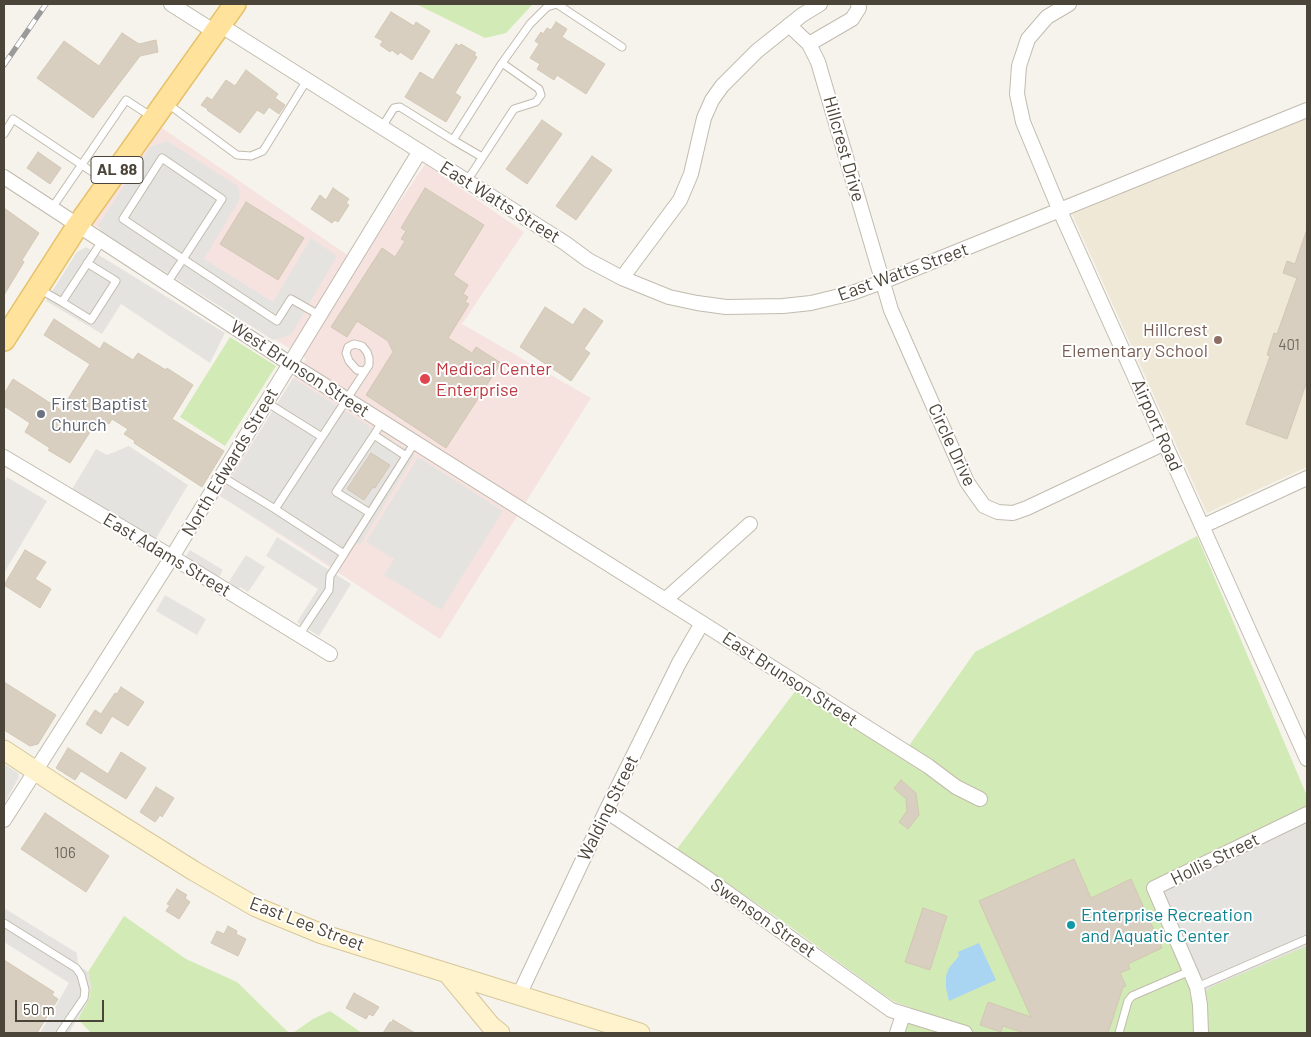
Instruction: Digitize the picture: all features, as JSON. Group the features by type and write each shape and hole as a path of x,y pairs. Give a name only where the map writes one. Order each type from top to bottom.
{"main road":[{"name":"AL 88","path":"4,340 78,225 235,4"},
{"name":"East Lee Street","path":"4,750 194,871 256,907 322,934 640,1033"},
{"path":"448,974 491,1026 500,1033"}],"street":[{"name":"East Watts Street","path":"171,4 218,28 307,80 588,260 622,278 669,297 697,303 745,307 782,306 811,303 852,293 1060,211 1307,110"},
{"path":"622,278 680,200 691,174 704,118 712,100 722,86 739,68 789,25 820,4"},
{"path":"809,44 852,18 859,8 858,4"},
{"name":"Airport Road","path":"1069,4 1047,17 1028,40 1019,66 1017,94 1023,122 1060,211 1307,759"},
{"name":"Hillcrest Drive","path":"789,25 809,44 818,62 828,91 882,282"},
{"name":"North Edwards Street","path":"4,820 172,556 420,151"},
{"name":"West Brunson Street","path":"4,177 289,363 599,558"},
{"name":"Circle Drive","path":"882,282 891,310 966,482 984,506 998,512 1013,513 1165,443"},
{"name":"East Adams Street","path":"4,457 172,556 330,654"},
{"path":"1203,526 1307,478"},
{"path":"665,600 750,524"},
{"name":"East Brunson Street","path":"599,558 928,766 956,787 980,799"},
{"name":"Walding Street","path":"519,995 606,811 679,663 702,623"},
{"name":"Swenson Street","path":"606,811 704,876 891,1010 965,1033"},
{"name":"Hollis Street","path":"1201,1033 1197,987 1154,888 1307,814"},
{"path":"898,1033 904,1015"}],"lane":[{"path":"453,140 502,63 530,24 547,6 557,4 622,47"},
{"path":"466,181 514,108 536,102 541,96 539,89 502,63"},
{"path":"52,208 126,100 160,110 237,155 251,156 263,151 307,80"},
{"path":"382,127 394,108 400,107 482,158"},
{"path":"4,134 13,119 108,182"},
{"path":"167,283 183,259 222,199 162,158 123,219 183,259 277,321 291,298 319,315"},
{"path":"62,302 102,241"},
{"path":"37,288 90,320 116,281 87,263"},
{"path":"275,510 364,371"},
{"path":"266,402 322,437"},
{"path":"370,513 336,492 382,422"},
{"path":"374,435 406,456"},
{"path":"299,636 328,590 330,576 415,442"},
{"path":"221,476 344,554"},
{"path":"4,923 76,968 82,975 85,990 84,998 60,1033"},
{"path":"1197,987 1307,939"},
{"path":"1118,1033 1128,1001 1132,996 1190,971"}],"shaded area":[{"name":"Hillcrest Elementary School","path":"1307,118 1307,467 1207,513 1072,214"},
{"name":"Medical Center Enterprise","path":"162,128 359,263 425,164 524,232 462,324 591,398 440,639 219,495 306,359 92,224"},
{"path":"167,141 238,186 240,199 204,259 273,302 311,238 337,256 291,335 273,340 102,232 98,225 150,147"},
{"path":"86,247 225,333 210,363 121,304 102,334 46,301 77,252"},
{"path":"293,378 415,455 360,545 349,539 332,566 220,496","holes":["371,453 390,465 375,488 373,487 364,500 347,489"]},
{"path":"129,446 188,485 155,540 71,491 96,449 107,455"},
{"path":"418,457 503,511 441,610 384,575 394,559 366,542"},
{"path":"7,477 47,501 4,573 4,483"},
{"path":"277,537 351,584 319,636 297,622 318,589 266,556"},
{"path":"190,550 223,570 218,579 184,559"},
{"path":"246,555 265,567 248,592 240,587 238,590 228,583"},
{"path":"165,595 206,619 197,635 156,611"},
{"path":"4,764 18,773 19,777 4,804"},
{"path":"1307,806 1307,946 1211,987 1206,991 1156,880"},
{"path":"4,908 77,953 78,965 88,972 91,986 89,999 69,1033 40,1033 69,983 4,942"}],"green space":[{"path":"416,4 533,4 506,33 485,38"},
{"path":"230,337 276,366 225,446 180,417"},
{"path":"1197,536 1307,796 1307,1033 905,1033 912,1008 895,1002 880,992 781,920 677,849 796,690 901,757 975,652"},
{"path":"124,916 186,959 237,982 289,1033 91,1033 78,1019 89,999 91,986 88,972"},
{"path":"330,1011 362,1033 293,1033 313,1019"}],"water":[{"path":"979,943 996,980 949,1001 946,976 949,968 959,956 958,952"}],"building":[{"path":"391,12 414,26 416,22 430,31 412,60 400,52 398,55 392,50 390,52 380,45 383,41 375,37"},
{"path":"556,22 567,29 562,37 605,64 586,94 557,75 554,80 537,69 540,64 530,58 539,44 535,41 541,32 543,34 547,28 551,30"},
{"path":"122,33 139,44 156,40 158,52 140,56 93,118 37,78 64,41 99,66"},
{"path":"456,44 459,46 461,44 476,53 474,55 477,57 455,93 461,97 446,122 405,97 420,72 433,80"},
{"path":"246,70 278,94 275,98 285,105 279,114 269,107 264,114 257,110 240,133 201,105 207,97 212,100 226,80 235,86"},
{"path":"542,120 562,134 527,184 506,169"},
{"path":"38,152 61,168 50,184 27,168"},
{"path":"592,156 612,170 576,220 556,206"},
{"path":"333,188 349,199 346,203 349,205 338,222 335,220 332,223 311,209 320,195 326,200"},
{"path":"425,188 484,225 453,275 468,285 463,294 468,297 465,302 469,304 448,338 472,353 476,347 501,363 446,448 366,395 393,352 388,341 357,321 347,337 331,327 382,248 395,257 405,241 401,239 406,231 401,228"},
{"path":"246,202 304,238 278,280 220,244"},
{"path":"4,208 39,233 22,260 24,262 4,295"},
{"path":"1306,232 1307,381 1287,439 1246,424 1270,356 1267,355 1274,333 1277,334 1297,278 1283,273 1287,261 1295,264"},
{"path":"545,307 573,325 584,308 603,321 584,349 590,353 571,381 520,347"},
{"path":"54,319 100,349 104,342 133,360 138,353 166,370 167,368 193,385 172,419 224,451 202,487 134,443 135,441 124,434 128,429 112,419 109,424 99,418 70,463 48,450 50,448 25,432 30,423 4,406 4,394 13,379 61,410 90,364 44,335"},
{"path":"371,453 390,465 375,488 373,487 364,500 347,489"},
{"path":"25,550 46,562 35,579 51,589 40,608 4,585"},
{"path":"4,682 56,715 38,744 30,746 4,730"},
{"path":"121,687 144,702 128,726 112,716 101,734 86,724 95,710 101,714"},
{"path":"68,748 108,774 121,752 146,768 126,799 81,771 75,780 56,768"},
{"path":"901,780 916,793 919,815 908,829 899,822 907,811 906,799 894,788"},
{"path":"156,787 174,798 162,817 160,815 155,822 140,812"},
{"path":"45,813 109,856 86,892 21,849"},
{"name":"Enterprise Recreation and Aquatic Center","path":"1074,859 1091,898 1131,879 1162,948 1128,964 1130,969 1120,973 1126,986 1123,987 1108,1033 1024,1033 1003,1026 1001,1032 980,1025 988,1002 1031,1017 979,901"},
{"path":"177,889 187,895 185,898 190,902 179,919 166,911 170,905 167,904"},
{"path":"923,908 947,916 930,970 905,962"},
{"path":"228,926 237,931 236,934 246,939 238,956 211,943 217,931 224,934"},
{"path":"4,960 54,992 52,995 58,999 37,1033 4,1033"},
{"path":"354,993 379,1007 373,1016 369,1014 366,1019 346,1008"},
{"path":"393,1020 415,1033 383,1033"}],"railway":[{"path":"4,65 46,4"}],"place":[{"name":"Hillcrest Elementary School","path":"1218,340"},
{"name":"Medical Center Enterprise","path":"425,379"},
{"name":"First Baptist Church","path":"41,414"},
{"name":"Enterprise Recreation and Aquatic Center","path":"1071,925"}]}
